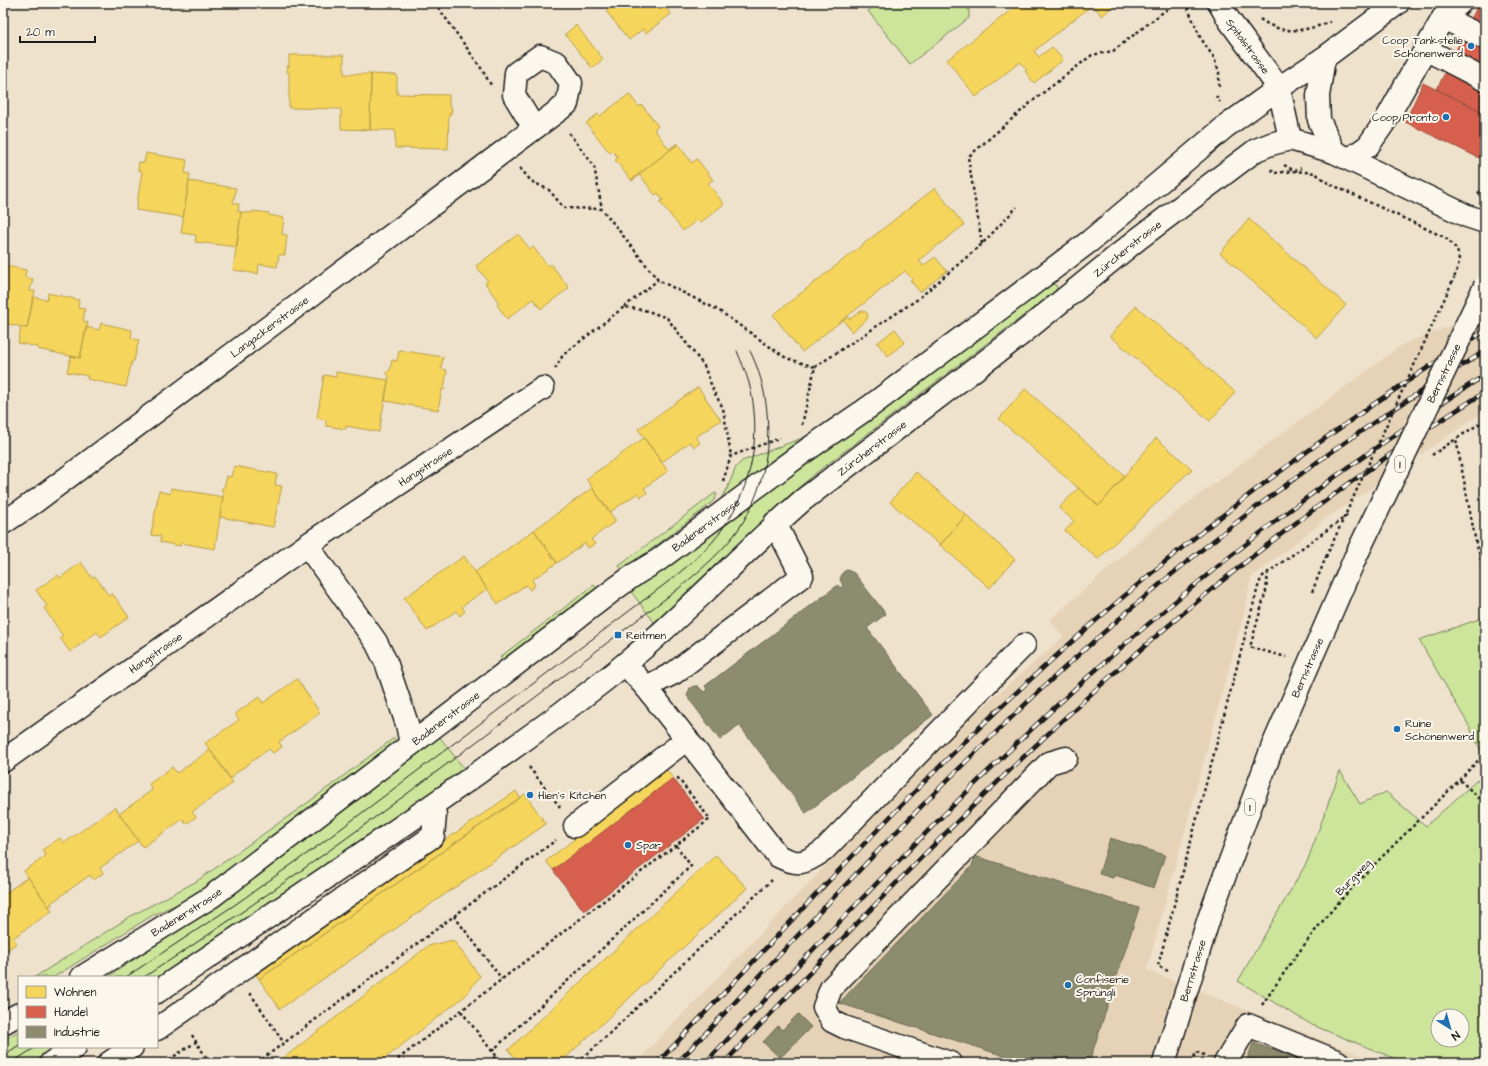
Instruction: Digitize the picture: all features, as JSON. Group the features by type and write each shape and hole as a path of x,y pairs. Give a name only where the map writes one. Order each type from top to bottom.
{"main road":[{"name":"Spitalstrasse","path":"1219,3 1229,20 1279,88"},
{"path":"802,442 872,405 1090,241 1225,127 1324,58 1398,3"},
{"path":"1342,156 1368,146 1386,120 1425,49 1443,10 1460,3"},
{"path":"1443,10 1485,38"},
{"path":"1425,49 1485,80"},
{"path":"1324,58 1318,96 1319,120 1342,156"},
{"path":"1279,88 1290,139 1342,156 1467,216 1485,222"},
{"name":"Langackerstrasse","path":"3,523 36,501 534,128"},
{"name":"Zürcherstrasse","path":"775,523 803,500 1020,335 1138,239 1247,156 1256,150 1271,144 1290,139"},
{"name":"Bernstrasse","path":"1164,1063 1210,918 1272,748 1355,558 1485,286"},
{"name":"Hangstrasse","path":"3,761 307,545 544,388"},
{"name":"Badenerstrasse","path":"84,976 211,897 616,588 637,573 658,561 802,442"},
{"path":"158,991 528,739 625,664 685,611 775,523 802,576 674,673 646,687"},
{"path":"307,545 376,642 386,662 411,744"},
{"path":"625,664 646,687 778,856 790,863 808,862 823,851 1024,645"},
{"path":"575,826 687,740"},
{"path":"950,1063 844,1027 832,1021 824,1007 831,988 1049,763 1066,758"},
{"path":"158,1028 433,836 435,815 433,805"},
{"path":"3,1024 18,1015"},
{"path":"1225,1063 1248,1025 1339,1063"},
{"path":"51,1063 74,1048"},
{"path":"109,1063 131,1048"}],"path":[{"path":"435,3 481,68 491,86"},
{"path":"982,244 968,157 1036,99 1092,55 1113,51 1175,3"},
{"path":"1187,4 1200,37 1214,58 1219,72 1219,88"},
{"path":"1257,16 1262,21 1281,29 1291,31 1310,29 1330,22"},
{"path":"1216,96 1220,101"},
{"path":"567,132 594,166 602,209 658,280 718,310 786,358 816,367"},
{"path":"504,149 531,181 549,190 564,208 602,209"},
{"path":"1274,173 1295,171 1315,173 1328,183 1444,237 1454,244 1459,254 1459,266 1454,278 1326,557"},
{"path":"1480,190 1485,191"},
{"path":"802,442 816,367 918,299 982,244 1017,207"},
{"path":"1454,244 1456,240"},
{"path":"544,388 563,355 658,280"},
{"path":"624,307 648,311 667,318 704,366 714,392 723,408 731,456 724,477"},
{"path":"1485,420 1456,438 1476,543 1485,573"},
{"path":"731,456 782,438"},
{"path":"1170,972 1158,966 1259,583 1263,576 1268,572 1327,529"},
{"path":"1268,572 1266,591 1250,647 1287,657"},
{"name":"Burgweg","path":"1248,1025 1293,960 1340,901 1485,753"},
{"path":"393,1063 710,819 663,758"},
{"path":"257,1063 575,826 529,767"},
{"path":"1460,780 1485,804"},
{"path":"492,1051 692,866 676,845"},
{"path":"578,1063 790,863"},
{"path":"454,916 502,980"},
{"path":"246,988 284,1043"},
{"path":"461,1011 503,1063"},
{"path":"164,1063 196,1042 210,1063"},
{"path":"489,1063 496,1056"}],"shaded area":[{"path":"1485,312 1485,411 1327,518 1251,578 1245,610 1147,970 1380,1063 635,1063 960,727 1063,637 1050,620 1153,529 1403,344"}],"green space":[{"path":"878,3 964,3 969,10 969,18 910,64 868,11"},
{"path":"1050,282 1057,286 1056,291 799,487 657,626 629,589"},
{"path":"823,430 716,506 727,489 736,467 742,461"},
{"path":"715,493 717,494 715,499 708,506 623,571 619,566"},
{"path":"594,585 598,590 504,662 500,657"},
{"path":"1485,617 1485,759 1468,724 1419,640"},
{"path":"438,735 466,771 158,980 158,976 109,976 191,921"},
{"path":"394,738 398,743 193,897 153,915 56,976 37,976 131,916 197,881 310,801"},
{"path":"1340,771 1360,804 1386,792 1426,826 1485,773 1485,1063 1406,1063 1312,1025 1238,981 1307,862"},
{"path":"18,1032 18,1048 60,1048 37,1063 3,1063 3,1040"}],"building: Wohnen":[{"path":"604,3 663,3 671,14 646,33 643,29 629,40 606,11 609,9"},
{"path":"1020,3 1095,3 1034,51 1039,57 1052,47 1063,60 1034,83 1025,71 1027,70 1020,62 976,97 947,60"},
{"path":"1095,3 1116,3 1102,16 1093,5"},
{"path":"576,25 603,59 592,68 565,34"},
{"path":"289,55 344,55 344,74 371,74 370,130 341,129 341,109 289,108 289,72 287,72 287,66 289,67"},
{"path":"371,74 397,75 397,94 449,95 449,107 452,107 451,114 449,114 448,149 395,148 395,130 370,130"},
{"path":"629,94 639,107 642,105 658,126 654,129 669,149 677,143 678,144 631,180 615,160 618,158 613,151 610,153 586,123 598,114 600,116"},
{"path":"678,144 692,163 697,159 713,180 708,183 724,204 700,223 697,220 683,231 660,202 663,200 658,193 655,195 640,175 632,181 631,180"},
{"path":"146,153 187,160 185,173 190,174 183,217 136,210 142,171 138,170 139,162 144,163"},
{"path":"189,181 236,188 233,203 239,204 238,211 241,212 237,247 195,242 196,235 181,233"},
{"path":"935,188 964,225 919,260 923,266 935,257 947,271 920,292 905,271 802,352 773,315"},
{"path":"253,211 269,213 269,215 284,218 282,234 287,235 285,255 279,255 277,267 259,264 258,274 233,270 241,212 252,213"},
{"path":"1249,219 1346,305 1317,338 1220,253"},
{"path":"518,234 530,249 533,247 548,266 551,264 569,288 541,309 533,299 507,319 497,305 499,303 485,283 488,281 476,266"},
{"path":"3,265 26,270 25,277 33,279 30,291 35,291 27,328 3,323"},
{"path":"48,293 79,300 78,308 85,309 83,321 88,322 80,358 37,349 38,347 18,343 21,327 27,328 33,297 47,300"},
{"path":"1136,306 1235,392 1210,421 1110,336"},
{"path":"861,311 867,313 868,318 852,332 843,320 848,317 850,319"},
{"path":"101,323 132,330 131,338 139,340 126,387 87,379 88,376 67,372 71,356 80,358 86,327 99,330"},
{"path":"895,329 905,342 888,356 877,343"},
{"path":"399,350 443,357 441,369 447,370 444,390 442,389 438,410 385,401 389,376 386,373 390,370 392,360 397,361"},
{"path":"336,372 388,380 379,432 346,426 346,429 326,426 326,420 317,418 324,375 336,377"},
{"path":"698,387 721,420 696,437 700,443 694,447 690,442 662,462 638,429"},
{"path":"1025,389 1125,476 1099,506 999,419"},
{"path":"644,438 668,471 644,488 647,493 641,497 638,493 610,512 586,479"},
{"path":"1156,438 1192,469 1098,559 1065,531 1074,521 1059,508 1078,488 1099,506"},
{"path":"234,466 277,474 275,485 282,486 273,527 220,517 223,497 223,492 221,489 224,487 227,476 231,477"},
{"path":"916,472 966,515 940,545 890,502"},
{"path":"171,488 223,497 215,549 181,543 180,546 160,542 161,536 151,535 159,491 170,494"},
{"path":"592,488 616,521 591,539 595,544 588,548 585,543 557,563 534,530"},
{"path":"966,515 1015,559 990,588 940,545"},
{"path":"534,530 557,563 532,580 535,585 530,590 526,585 498,604 475,572"},
{"path":"464,556 487,589 462,606 465,611 460,616 456,611 427,631 404,598"},
{"path":"81,562 92,578 95,576 109,596 112,593 129,617 101,637 97,632 70,652 60,638 63,636 44,608 47,606 36,590 58,575 60,578"},
{"path":"297,679 320,713 279,742 282,747 273,753 269,749 233,775 234,777 231,779 205,743 239,720 235,714 259,697 263,703"},
{"path":"210,750 233,783 192,812 196,817 186,824 183,819 143,847 119,814 152,790 149,784 172,767 177,773"},
{"path":"666,769 673,778 553,870 546,861"},
{"path":"516,791 520,798 259,979 255,972"},
{"path":"525,794 546,824 280,1009 259,979"},
{"path":"115,807 138,841 100,868 103,873 94,880 90,875 51,903 52,905 49,907 24,871 46,856 42,850 60,838 64,843"},
{"path":"716,855 747,888 560,1063 520,1063 508,1050"},
{"path":"28,877 52,911 13,938 17,943 7,950 3,945 3,895"},
{"path":"453,940 480,976 465,996 379,1063 277,1063 428,946"},
{"path":"193,1057 197,1063 184,1063"}],"building: Handel":[{"name":"Coop Tankstelle Schönenwerd","path":"1479,3 1485,3 1485,113 1437,89"},
{"name":"Coop Pronto","path":"1423,83 1485,113 1485,146 1479,158 1405,122"},
{"name":"Spar","path":"673,778 704,819 584,911 553,870"}],"building: Industrie":[{"path":"847,570 854,573 886,614 867,628 933,715 806,813 739,725 720,740 687,695 690,688 694,686 698,686 704,692 707,689 705,686 838,585 840,588 843,586 840,579 843,572"},
{"path":"1110,838 1165,855 1154,888 1115,875 1113,878 1099,874"},
{"path":"975,856 1139,908 1089,1063 1026,1063 839,1003 972,866"},
{"path":"798,1014 811,1027 780,1058 763,1042 778,1026 782,1030"},
{"path":"1253,1043 1311,1063 1246,1063"}],"tram line":[{"path":"128,976 236,904 322,843 673,578 706,549 723,528 742,495 752,458 755,420 753,402 748,379 737,351"},
{"path":"146,976 280,886 412,790 673,593 721,550 735,534 748,514 757,492 764,468 768,420 765,396 759,373 750,351"},
{"path":"3,1056 18,1046"},
{"path":"11,1063 34,1048"}],"railway":[{"path":"657,1063 913,793 957,749 1058,654 1174,554 1234,506 1357,415 1485,331"},
{"path":"677,1063 866,863 943,785 982,746 1099,637 1160,584 1286,485 1351,438 1485,351"},
{"path":"705,1063 893,866 1039,722 1089,676 1231,555 1381,444 1485,375"},
{"path":"724,1063 876,904 992,787 1138,651 1193,604 1307,515 1424,431 1485,392"}],"place":[{"name":"Coop Tankstelle Schönenwerd","path":"1471,46"},
{"name":"Coop Pronto","path":"1446,117"},
{"name":"Reitmen","path":"618,635"},
{"name":"Ruine Schönenwerd","path":"1397,729"},
{"name":"Hien's Kitchen","path":"530,795"},
{"name":"Spar","path":"628,845"},
{"name":"Confiserie Sprüngli","path":"1068,985"}]}
